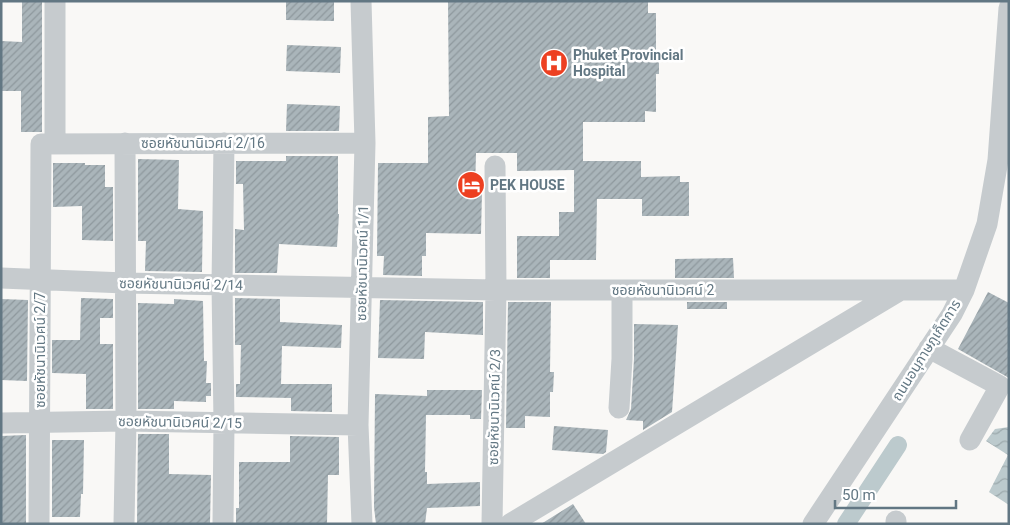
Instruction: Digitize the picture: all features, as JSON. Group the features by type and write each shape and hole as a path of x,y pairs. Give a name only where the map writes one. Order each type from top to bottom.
{"street":[{"name":"ซอยหัชนานิเวศน์ 2/7","path":"39,524 40,279 55,1"},
{"name":"ซอยหัชนานิเวศน์ 1/1","path":"361,1 365,144 358,425 362,524"},
{"name":"ถนนอนุภาษภูเก็ตการ","path":"813,524 952,314 964,290 987,224 998,160 1009,8"},
{"path":"223,524 222,284 224,143"},
{"name":"ซอยหัชนานิเวศน์ 2/16","path":"48,144 365,144"},
{"path":"124,524 126,421 125,144"},
{"name":"ซอยหัชนานิเวศน์ 2/3","path":"492,524 496,290 495,166"},
{"name":"ซอยหัชนานิเวศน์ 2/14","path":"1,278 125,284 362,287"},
{"name":"ซอยหัชนานิเวศน์ 2","path":"362,287 496,290 964,290"},
{"path":"620,408 622,290"},
{"path":"510,524 899,291"},
{"path":"929,348 1000,386 970,440"},
{"name":"ซอยหัชนานิเวศน์ 2/15","path":"1,423 126,421 358,425"}],"water":[{"path":"1009,427 1009,505 989,492 1008,455 986,441 995,429"}],"building":[{"path":"22,1 42,1 42,132 21,132 21,91 1,91 1,41 22,42"},
{"path":"286,1 334,1 334,21 286,20"},
{"path":"448,1 648,1 648,13 656,13 656,53 659,52 659,74 656,74 656,112 645,111 645,122 583,122 583,161 641,161 641,177 680,176 680,182 689,182 689,216 642,216 642,199 597,199 596,260 550,260 550,278 517,278 517,236 559,236 559,212 574,212 574,170 517,171 517,153 476,153 475,192 482,192 481,234 426,233 426,256 422,256 422,276 383,275 384,256 377,256 378,163 428,163 428,117 449,116"},
{"path":"287,45 341,47 340,73 286,71"},
{"path":"287,104 340,106 339,131 286,131"},
{"path":"286,156 338,156 339,214 337,247 279,244 277,273 235,273 235,229 244,230 243,184 236,184 236,161 286,161"},
{"path":"138,159 179,160 178,209 203,211 202,272 145,271 146,241 138,241"},
{"path":"53,163 105,165 105,187 113,187 113,241 82,240 82,206 53,207"},
{"path":"733,258 734,278 675,278 675,259"},
{"path":"988,292 1009,303 1009,378 958,349"},
{"path":"81,298 113,299 113,318 100,318 100,344 113,344 113,409 86,409 86,374 52,373 52,340 80,340"},
{"path":"235,298 280,299 280,322 342,325 341,348 282,346 281,384 332,384 332,412 291,411 291,398 236,397 236,384 240,384 241,345 235,345"},
{"path":"1,299 28,300 27,381 1,380"},
{"path":"174,299 203,301 204,361 207,361 206,383 211,383 211,396 206,396 206,402 174,401 174,409 138,409 138,303 174,304"},
{"path":"380,300 483,302 483,335 425,332 424,359 378,358"},
{"path":"508,302 551,302 550,372 554,372 553,392 550,392 550,417 525,416 525,428 506,428"},
{"path":"687,302 727,302 727,309 687,309"},
{"path":"634,324 678,325 672,412 643,430 643,421 626,420 631,409"},
{"path":"427,390 482,390 481,419 470,419 470,415 426,415 425,472 427,472 427,484 480,482 480,506 427,508 425,524 376,524 374,507 375,394 427,396"},
{"path":"554,426 608,430 606,452 603,454 552,450"},
{"path":"138,434 169,434 169,474 211,475 210,524 137,524"},
{"path":"26,435 26,524 1,524 1,436"},
{"path":"290,436 339,437 339,475 328,475 327,524 236,524 236,508 239,508 239,462 290,462"},
{"path":"52,440 84,440 83,494 81,494 80,517 52,517"},
{"path":"573,504 586,524 541,524"}],"waterway":[{"path":"846,524 898,445"}],"place":[{"name":"Phuket Provincial Hospital","path":"554,63"},
{"name":"PEK HOUSE","path":"471,185"}]}
